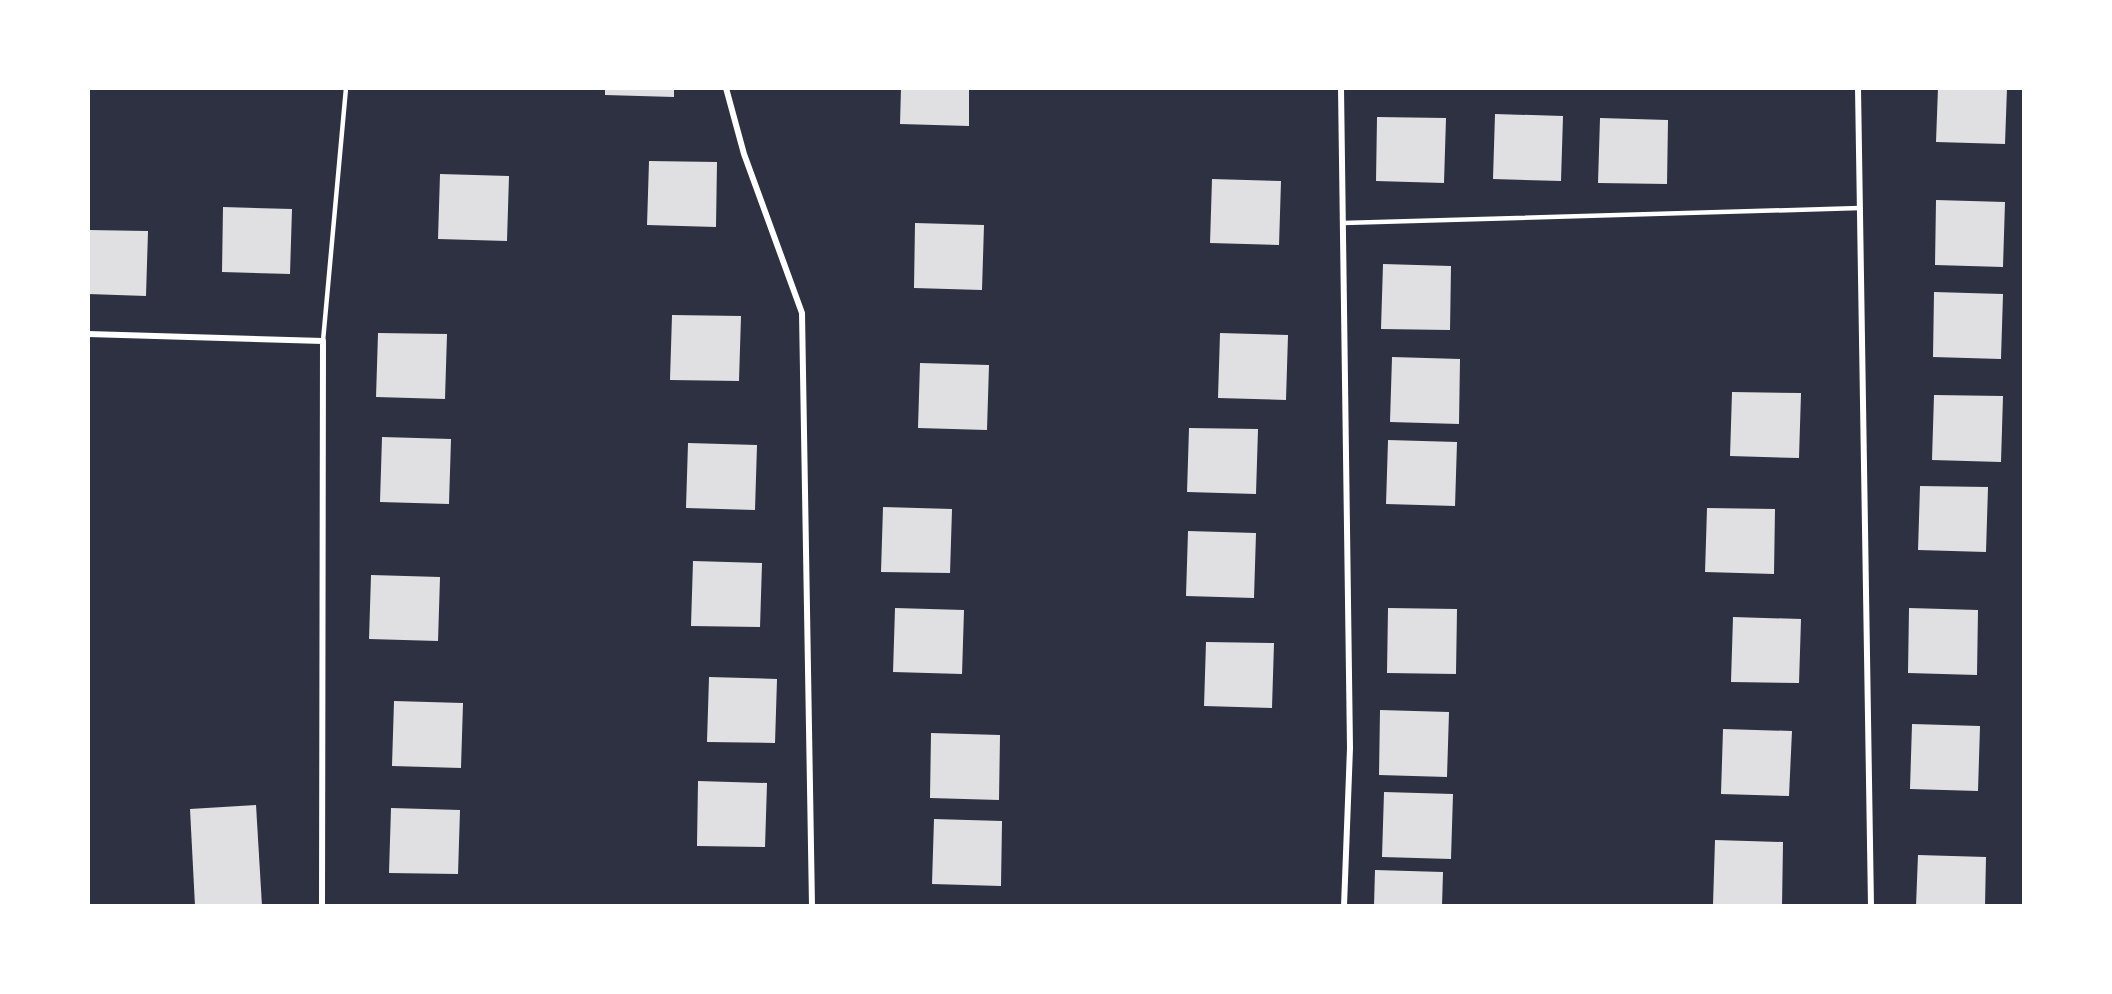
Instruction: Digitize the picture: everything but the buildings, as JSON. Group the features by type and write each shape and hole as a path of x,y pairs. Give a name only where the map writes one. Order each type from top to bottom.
{"street":[{"path":"726,88 744,154 802,313 812,906"},
{"path":"1341,88 1350,748 1344,906"},
{"path":"1858,88 1871,906"},
{"path":"88,334 323,341 322,906"}],"lane":[{"path":"323,341 346,88"},
{"path":"1343,223 1860,208"}]}
